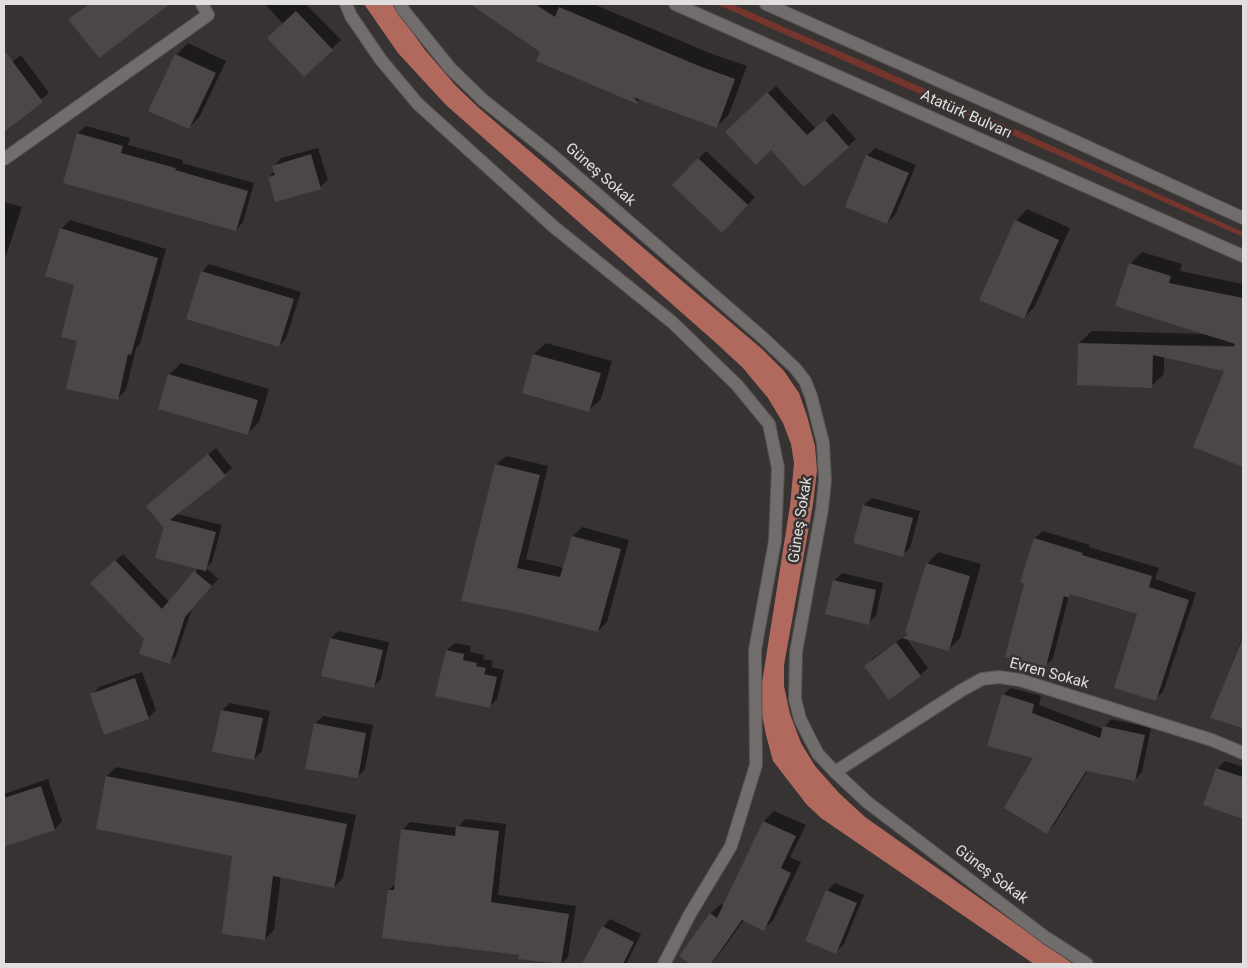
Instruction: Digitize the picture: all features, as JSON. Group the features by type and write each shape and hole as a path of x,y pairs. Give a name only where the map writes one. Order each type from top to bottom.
{"street":[{"path":"4,158 208,15 202,4"},
{"path":"346,4 381,60 418,104 554,227 672,322 737,386 769,424 778,468 775,541 755,650 756,765 732,846 690,914 664,964"},
{"name":"Güneş Sokak","path":"400,4 450,68 483,100 551,154 762,337 795,368 805,381 812,396 823,443 825,480 822,509 796,652 795,699 800,719 809,738 818,754 867,802 1045,937 1087,964"},
{"name":"Atatürk Bulvarı","path":"675,4 1243,256"},
{"name":"Atatürk Bulvarı","path":"766,4 1243,218"},
{"name":"Evren Sokak","path":"835,772 962,690 982,679 999,677 1020,680 1194,734 1243,753"}],"shaded area":[{"path":"364,4 392,4 425,50 456,86 479,108 762,349 784,371 799,393 807,416 815,446 817,470 813,504 784,665 784,686 790,714 801,743 815,766 839,793 865,817 1073,964 1034,964 821,818 807,805 773,761 761,709 761,689 790,506 794,463 791,444 783,423 768,398 743,368 446,105 398,53"},
{"path":"716,4 732,4 939,95 1243,232 1243,237"}],"building":[{"path":"89,4 170,4 99,58 68,19"},
{"path":"470,4 535,4 555,17 559,7 699,66 735,79 717,128 633,97 638,102 637,104 536,61 540,52"},
{"path":"296,11 333,50 304,77 267,38"},
{"path":"4,50 43,102 4,132"},
{"path":"175,54 216,73 189,129 148,111"},
{"path":"767,92 807,135 825,120 849,147 804,187 771,150 756,165 725,132"},
{"path":"77,133 123,146 121,153 248,191 236,231 63,183"},
{"path":"311,154 321,189 275,202 268,177 275,175 272,166"},
{"path":"866,155 909,173 887,224 845,207"},
{"path":"698,158 748,205 722,233 672,185"},
{"path":"1015,220 1059,240 1024,319 979,300"},
{"path":"60,228 158,258 131,355 128,354 118,400 66,389 77,341 61,337 74,285 45,276"},
{"path":"1129,263 1171,276 1169,283 1243,298 1243,467 1193,447 1224,371 1153,355 1152,388 1077,385 1078,343 1234,347 1235,344 1115,306"},
{"path":"201,271 294,299 279,347 186,319"},
{"path":"533,354 601,373 589,412 522,393"},
{"path":"168,374 258,400 248,435 158,409"},
{"path":"208,454 226,476 170,520 216,532 206,571 155,558 164,526 146,506"},
{"path":"495,464 540,475 517,568 560,577 572,536 621,549 598,632 522,613 461,601"},
{"path":"863,505 913,518 903,557 853,543"},
{"path":"1034,538 1152,576 1149,587 1189,600 1156,701 1114,688 1137,614 1070,594 1069,598 1064,596 1046,667 1005,657 1024,584 1020,582"},
{"path":"115,560 162,609 194,571 212,586 185,617 170,664 139,654 144,639 90,583"},
{"path":"926,563 970,576 949,651 902,638 908,634 905,633"},
{"path":"833,580 876,590 869,625 825,614"},
{"path":"1243,637 1243,728 1210,718"},
{"path":"330,638 383,650 374,688 321,676"},
{"path":"896,642 921,676 889,700 864,666"},
{"path":"446,650 464,654 463,660 477,663 476,666 486,668 484,674 497,677 490,708 435,696"},
{"path":"135,678 149,719 104,735 90,694"},
{"path":"1002,694 1034,704 1032,713 1100,738 1103,726 1145,735 1135,781 1086,771 1047,834 1004,808 1033,758 987,746"},
{"path":"221,710 263,718 254,760 212,752"},
{"path":"314,723 366,733 358,778 305,769"},
{"path":"1216,768 1243,777 1243,819 1203,805"},
{"path":"106,776 347,824 334,888 273,876 265,940 222,934 232,856 96,829"},
{"path":"41,786 55,830 4,847 4,798"},
{"path":"763,821 796,836 781,868 791,873 764,931 742,920 711,964 690,964 679,956 710,913 717,918"},
{"path":"456,826 499,831 491,902 569,914 561,964 518,959 519,955 382,938 388,890 394,890 401,829 455,836"},
{"path":"826,890 857,903 836,954 805,941"},
{"path":"602,926 634,942 623,964 582,964"}]}
